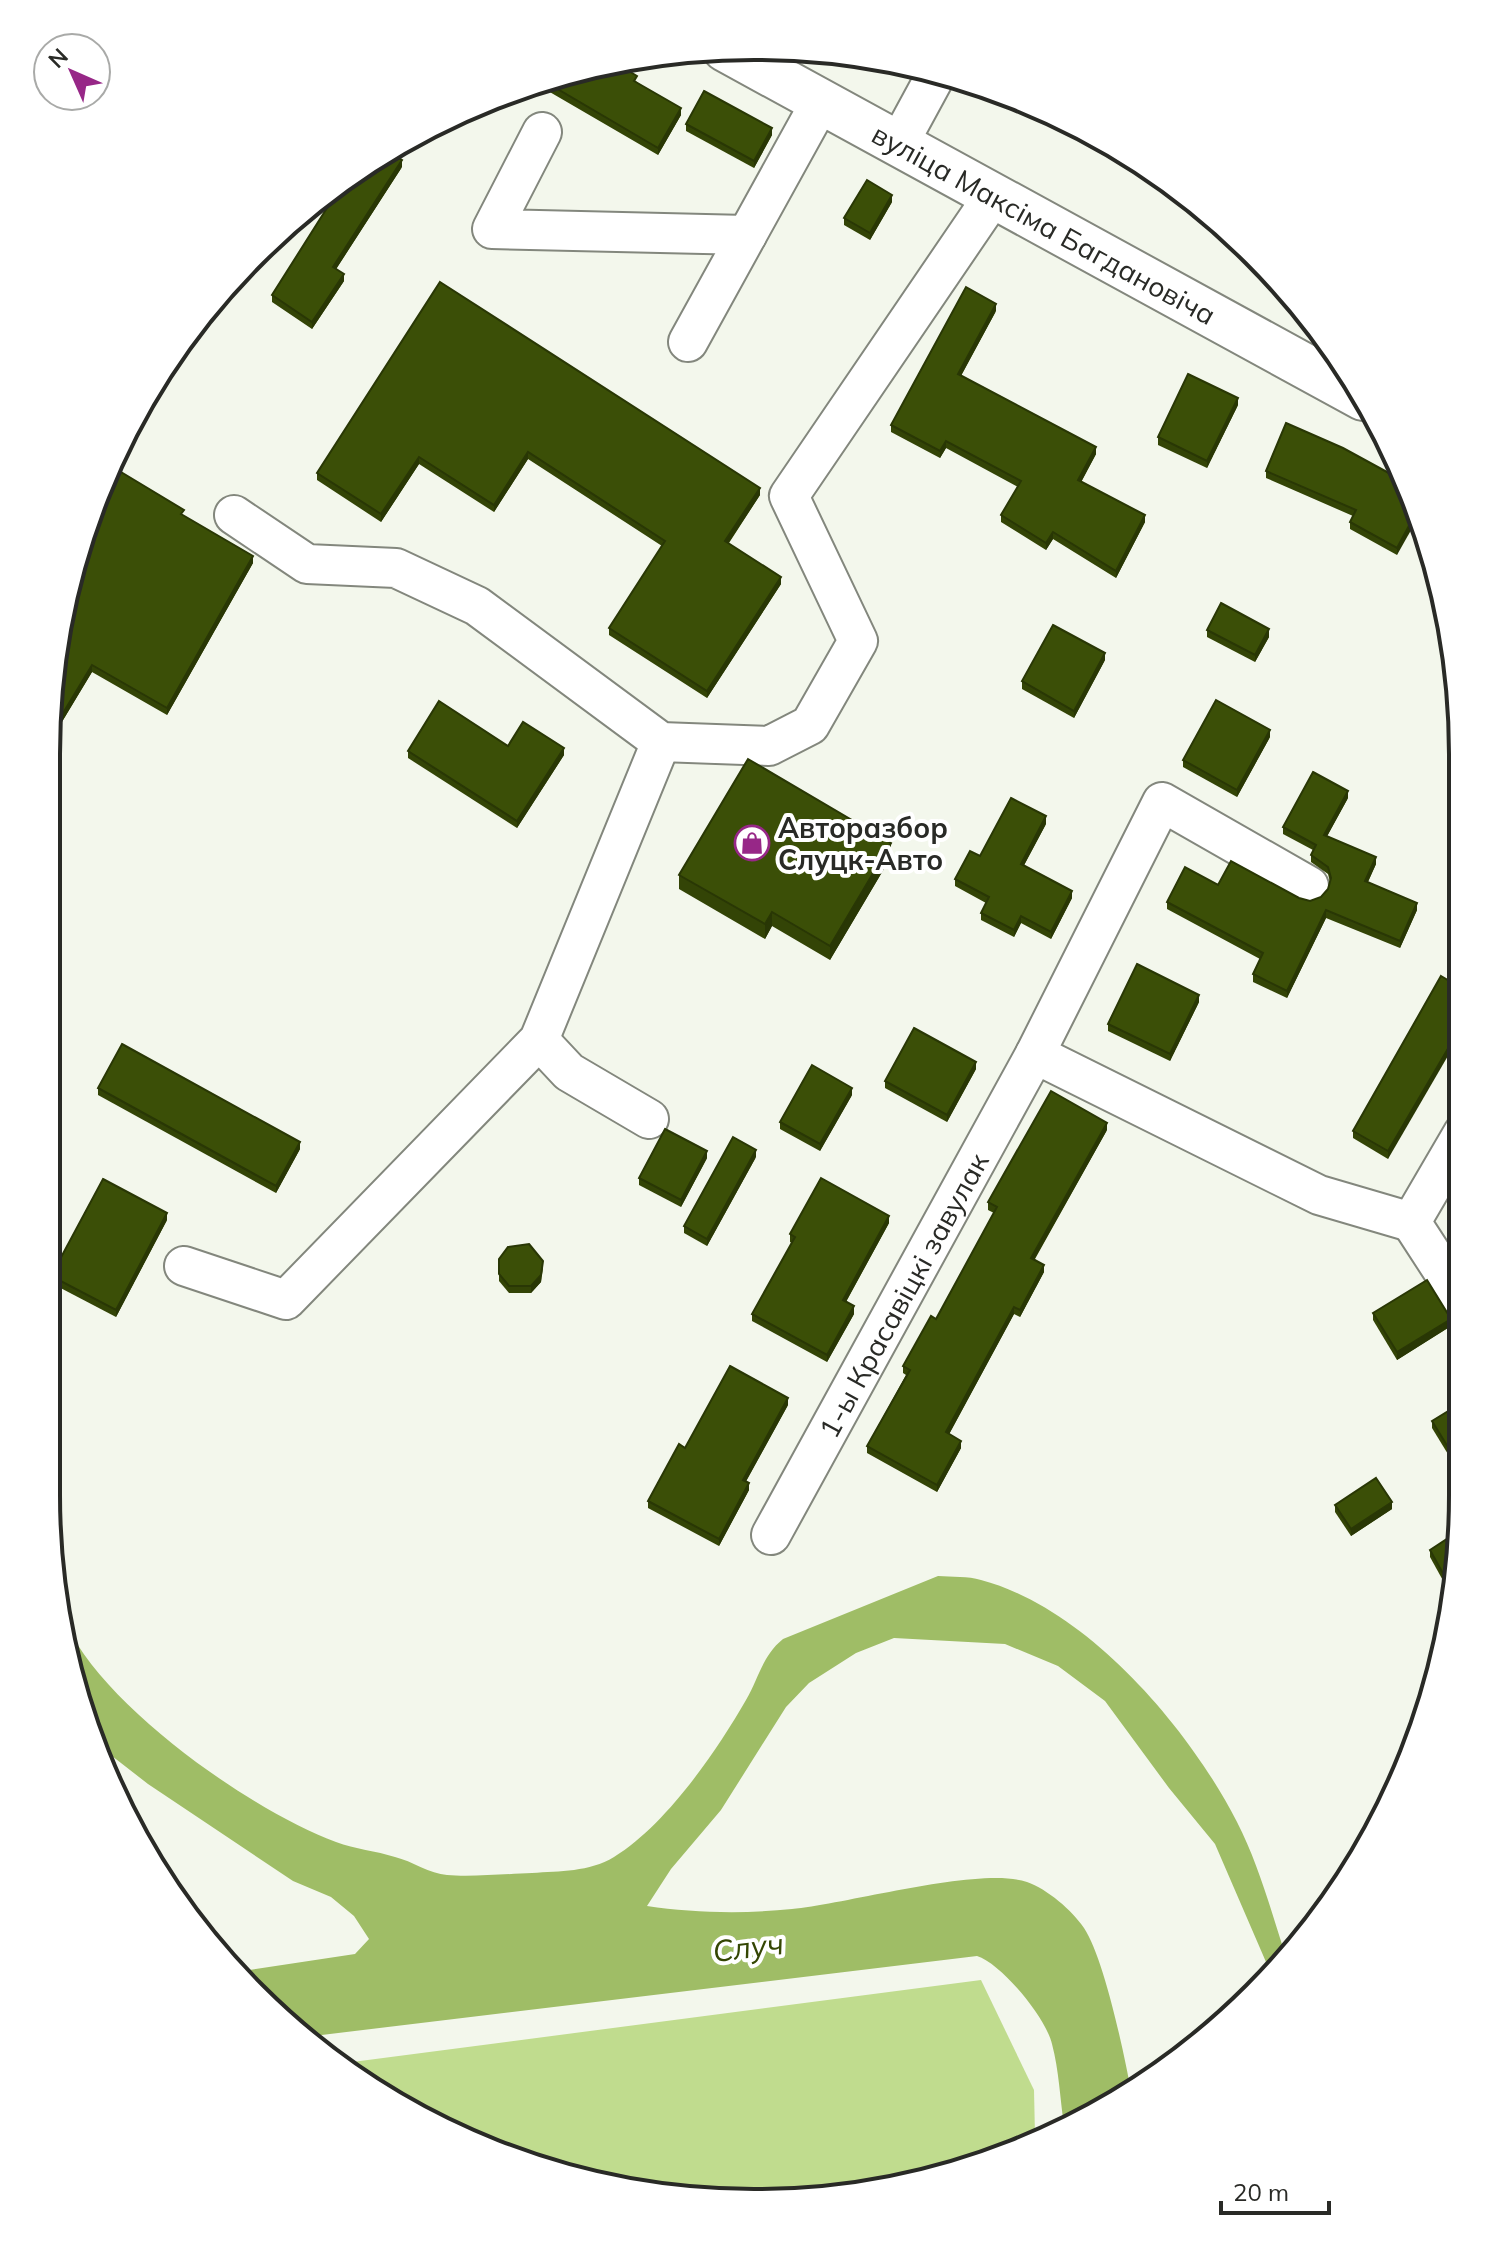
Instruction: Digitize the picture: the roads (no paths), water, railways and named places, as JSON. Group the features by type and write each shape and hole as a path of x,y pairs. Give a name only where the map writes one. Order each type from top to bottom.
{"main road":[{"name":"вуліца Максіма Багдановіча","path":"746,60 1344,387"}],"street":[{"path":"899,143 931,83"},
{"path":"688,342 821,101"},
{"path":"542,132 492,229 747,235"},
{"path":"234,515 307,564 396,568 477,606 661,742 769,746 810,725 858,641 789,496 994,195"},
{"path":"184,1266 286,1300 539,1040 661,742"},
{"name":"1-ы Красавіцкі завулак","path":"771,1535 1035,1054 1162,802 1309,886"},
{"path":"539,1040 569,1072 649,1119"},
{"path":"1035,1054 1319,1195 1411,1222 1449,1280"},
{"path":"1411,1222 1449,1157"}],"water":[{"name":"Случ","path":"938,1576 981,1580 1020,1595 1059,1616 1131,1676 1192,1748 1245,1838 1282,1945 1266,1964 1215,1844 1105,1701 1058,1666 1005,1644 894,1638 856,1653 809,1683 786,1707 721,1810 671,1869 647,1906 756,1912 816,1906 947,1882 1006,1878 1027,1882 1051,1895 1084,1928 1099,1961 1129,2079 1063,2117 1056,2064 1048,2033 1022,1993 998,1969 977,1956 320,2035 249,1970 355,1954 369,1939 354,1916 331,1897 293,1881 148,1784 111,1755 97,1718 75,1639 113,1689 146,1721 184,1753 264,1807 336,1842 401,1859 441,1874 466,1876 595,1866 633,1843 671,1807 705,1764 746,1700 765,1660 783,1639"}],"place":[{"name":"Авторазбор Слуцк-Авто","path":"752,843"}]}
